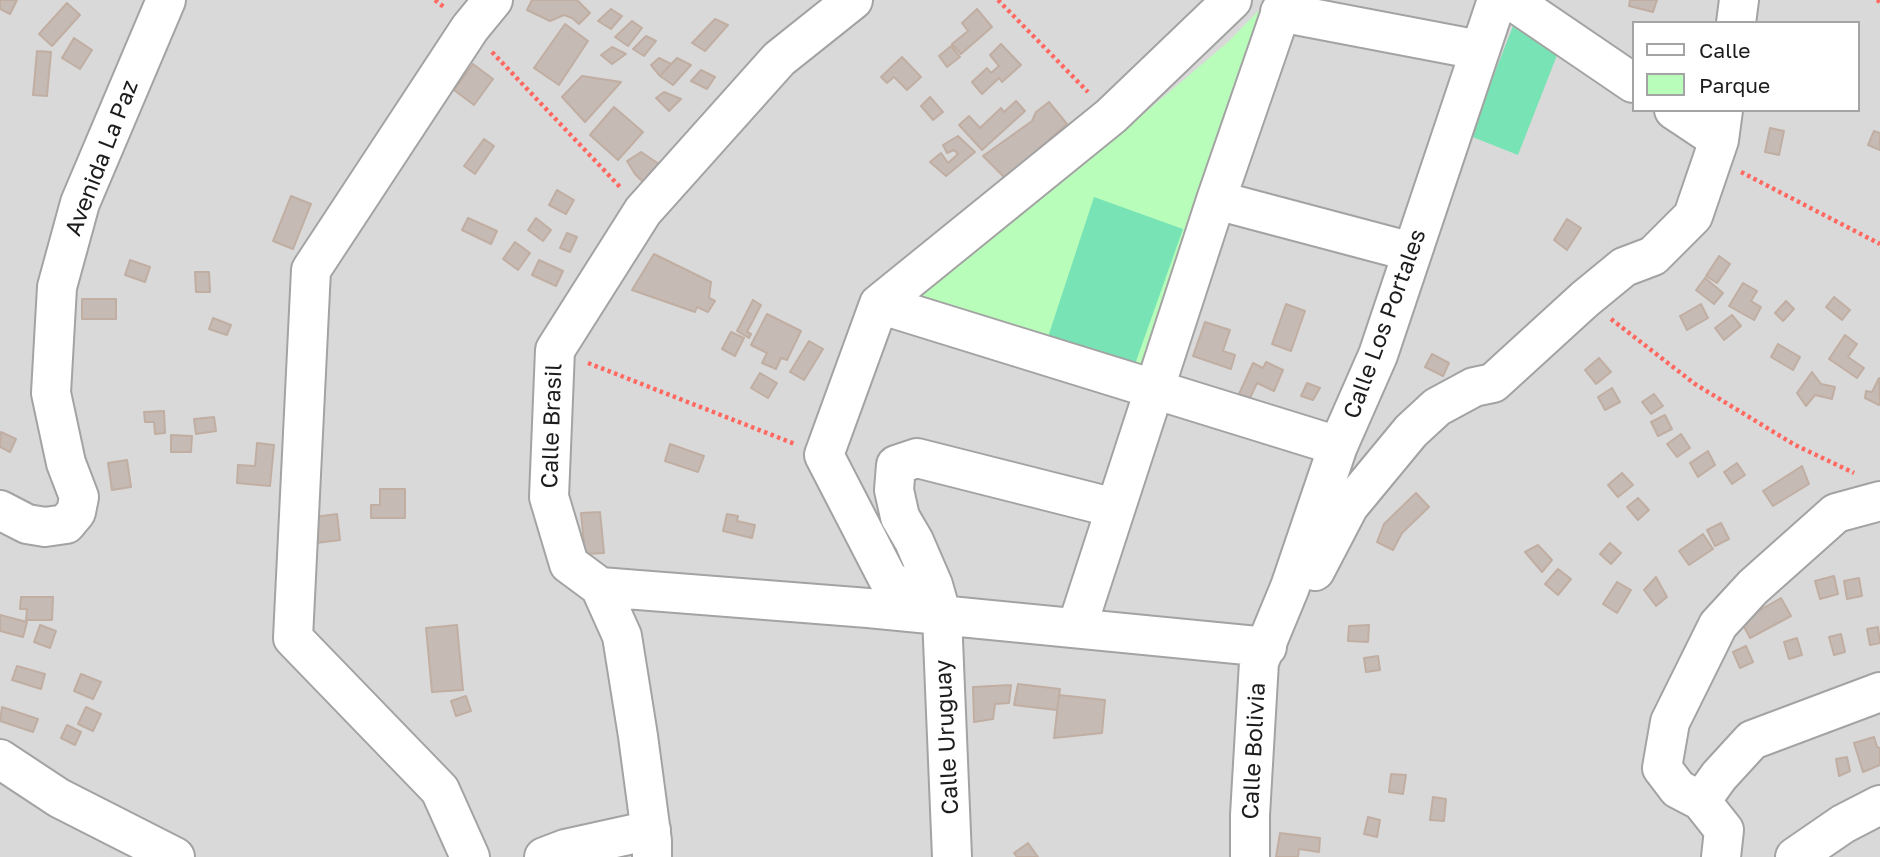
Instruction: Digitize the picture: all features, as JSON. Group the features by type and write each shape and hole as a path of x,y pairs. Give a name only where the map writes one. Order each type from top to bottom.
{"street":[{"name":"Avenida La Paz","path":"0,510 36,526 45,527 66,524 76,512 79,497 66,463 51,393 57,287 80,204 166,0"},
{"name":"Calle Brasil","path":"651,844 622,636 600,587 569,564 549,497 555,350 643,211 779,59 853,0"},
{"path":"942,616 888,579 824,455 878,304 1111,116 1232,0"},
{"name":"Calle Los Portales","path":"1267,647 1338,446 1378,355 1497,0"},
{"path":"1511,0 1632,81"},
{"path":"1736,21 1739,0"},
{"path":"1077,627 1282,6 1479,50"},
{"path":"470,857 440,790 293,638 311,270 481,14"},
{"path":"600,587 1077,627 1267,647 1295,610 1349,506 1411,431 1437,407 1474,387 1493,383 1585,299 1625,267 1653,256 1693,216 1718,136 1677,112"},
{"path":"1216,200 1412,252"},
{"path":"878,304 1338,446"},
{"name":"Calle Uruguay","path":"952,857 942,616 933,585 914,541 900,517 894,490 896,465 917,458 1115,508"},
{"path":"1721,857 1724,830 1701,801 1678,789 1662,768 1670,722 1718,625 1753,587 1868,488"},
{"name":"Calle Bolivia","path":"1250,857 1259,662 1267,647"},
{"path":"1701,801 1719,776 1752,740 1880,692"},
{"path":"0,759 59,798 175,857"},
{"path":"1795,857 1843,824 1880,805"},
{"path":"544,857 565,849 651,844"}],"path":[{"path":"435,0 481,14 643,211"},
{"path":"998,0 1111,116"},
{"path":"1718,136 1880,244"},
{"path":"1585,299 1695,384 1868,488"},
{"path":"555,350 824,455"}],"shaded area":[{"path":"0,0 1880,0 1880,857 0,857"}],"green space":[{"path":"1267,2 1142,375 903,299 1074,173 1228,42"},
{"path":"1513,26 1561,45 1518,155 1470,136"},
{"path":"1094,197 1183,229 1134,367 1047,340"}],"building":[{"path":"0,0 17,0 10,14 0,9"},
{"path":"532,0 577,0 590,13 579,24 564,15 550,21 527,10"},
{"path":"1630,0 1657,0 1653,12 1629,6"},
{"path":"67,3 80,15 52,46 39,34"},
{"path":"611,9 622,16 611,29 598,21"},
{"path":"977,9 992,27 961,54 952,44 968,31 962,23"},
{"path":"715,19 728,25 705,51 692,43"},
{"path":"632,21 642,28 628,46 615,37"},
{"path":"565,24 588,41 559,85 534,68"},
{"path":"646,36 656,41 644,56 633,49"},
{"path":"74,38 92,50 80,69 62,58"},
{"path":"1001,44 1021,65 1002,82 999,78 982,94 972,82 987,68 991,73 999,66 990,55"},
{"path":"951,46 960,57 947,67 939,56"},
{"path":"612,47 626,54 612,64 601,55"},
{"path":"37,51 51,52 47,96 33,95"},
{"path":"902,57 921,77 907,90 894,77 887,83 881,77"},
{"path":"659,58 671,64 660,76 651,65"},
{"path":"677,58 691,65 673,85 660,76"},
{"path":"473,64 493,79 474,105 454,90"},
{"path":"701,70 715,77 707,89 691,81"},
{"path":"582,76 621,82 585,122 562,97"},
{"path":"664,92 681,99 669,111 656,98"},
{"path":"930,97 943,112 933,120 921,106"},
{"path":"1016,101 1025,111 982,150 959,125 969,116 980,128 1001,108 1004,112"},
{"path":"1049,102 1067,124 1007,180 983,156 1032,121 1036,112"},
{"path":"614,107 643,132 618,160 590,135"},
{"path":"1770,128 1784,131 1779,155 1765,152"},
{"path":"1874,131 1880,133 1880,150 1868,145"},
{"path":"958,136 975,152 946,176 930,162 941,153 948,163 958,154 954,150 947,153 943,145"},
{"path":"484,139 494,146 475,174 464,166"},
{"path":"641,152 659,164 645,184 627,161"},
{"path":"557,190 574,200 566,214 549,205"},
{"path":"291,196 311,204 293,249 273,241"},
{"path":"468,218 497,231 491,244 462,230"},
{"path":"536,218 551,230 543,241 528,230"},
{"path":"1567,219 1581,228 1567,250 1554,240"},
{"path":"567,233 577,237 570,252 560,248"},
{"path":"515,242 530,253 518,270 503,259"},
{"path":"654,254 711,282 709,298 715,301 708,312 697,307 695,312 632,290"},
{"path":"1719,256 1730,264 1717,283 1706,276"},
{"path":"130,260 150,267 145,282 125,275"},
{"path":"539,260 563,271 556,286 532,275"},
{"path":"195,272 209,272 210,292 196,292"},
{"path":"1705,278 1723,293 1714,304 1696,290"},
{"path":"1743,283 1757,291 1751,301 1761,307 1754,320 1729,306"},
{"path":"1834,297 1850,310 1842,320 1826,307"},
{"path":"82,299 116,299 116,319 82,319"},
{"path":"753,300 761,305 747,332 751,334 749,338 737,331"},
{"path":"1786,301 1794,309 1783,321 1775,313"},
{"path":"1286,304 1305,311 1291,351 1272,344"},
{"path":"1701,304 1708,318 1687,330 1680,316"},
{"path":"767,314 801,331 787,360 781,358 776,369 762,363 767,353 751,345"},
{"path":"1732,315 1741,326 1724,340 1715,328"},
{"path":"213,318 231,325 227,335 209,329"},
{"path":"1205,322 1230,330 1223,351 1235,355 1231,369 1193,356"},
{"path":"731,332 744,338 735,356 722,349"},
{"path":"1845,335 1857,344 1848,357 1864,368 1857,378 1829,359"},
{"path":"809,341 823,349 804,380 790,372"},
{"path":"1778,344 1800,357 1793,370 1771,357"},
{"path":"1432,354 1449,363 1443,376 1425,367"},
{"path":"1599,358 1611,372 1596,384 1585,370"},
{"path":"1266,362 1283,370 1274,391 1257,383 1250,398 1239,394 1253,363 1263,368"},
{"path":"1812,372 1821,384 1835,387 1832,399 1815,395 1806,406 1797,393"},
{"path":"760,373 777,383 768,398 751,388"},
{"path":"1879,378 1879,405 1865,398 1866,391 1872,392"},
{"path":"1307,383 1320,388 1313,400 1301,396"},
{"path":"1612,388 1620,402 1605,410 1598,397"},
{"path":"1654,394 1663,406 1651,414 1642,402"},
{"path":"164,411 165,433 155,434 154,422 145,422 144,412"},
{"path":"1665,415 1672,429 1658,436 1651,422"},
{"path":"214,417 216,431 196,434 194,419"},
{"path":"1,432 16,439 10,452 0,447"},
{"path":"1681,434 1690,448 1677,457 1667,444"},
{"path":"171,435 192,436 191,452 171,452"},
{"path":"257,443 274,445 270,486 237,483 238,465 255,466"},
{"path":"670,444 704,456 698,472 665,461"},
{"path":"1708,451 1715,465 1698,477 1690,463"},
{"path":"127,460 131,487 112,490 108,463"},
{"path":"1737,463 1745,475 1732,484 1724,472"},
{"path":"1802,466 1809,484 1773,506 1763,491"},
{"path":"1622,473 1633,485 1618,497 1608,485"},
{"path":"380,489 405,489 405,518 371,518 371,505 380,505"},
{"path":"1416,493 1429,507 1402,533 1393,550 1377,542 1384,524"},
{"path":"1638,498 1649,510 1638,520 1627,507"},
{"path":"600,512 604,553 585,554 581,513"},
{"path":"337,514 340,540 316,543 314,517"},
{"path":"727,514 738,516 737,521 755,525 752,538 723,531"},
{"path":"1721,523 1729,539 1715,546 1707,530"},
{"path":"1703,534 1713,549 1689,565 1679,551"},
{"path":"1610,543 1621,553 1611,564 1600,554"},
{"path":"1538,545 1552,560 1542,572 1525,552"},
{"path":"1558,569 1571,579 1558,595 1545,584"},
{"path":"1834,576 1838,594 1820,599 1815,581"},
{"path":"1656,577 1667,597 1656,606 1644,590"},
{"path":"1859,578 1862,596 1847,599 1844,581"},
{"path":"1617,582 1631,590 1617,613 1603,604"},
{"path":"21,597 53,597 52,620 26,620 27,609 20,609"},
{"path":"1781,598 1791,616 1750,638 1741,621"},
{"path":"0,615 27,622 23,637 0,631"},
{"path":"40,625 56,631 50,648 34,642"},
{"path":"457,625 463,690 432,692 426,628"},
{"path":"1369,625 1368,642 1348,641 1349,626"},
{"path":"1878,627 1880,643 1870,645 1867,629"},
{"path":"1841,634 1845,652 1834,655 1829,637"},
{"path":"1797,638 1802,655 1789,659 1784,642"},
{"path":"1746,646 1753,662 1740,668 1733,652"},
{"path":"1378,656 1380,670 1366,672 1364,658"},
{"path":"17,666 45,674 41,689 12,680"},
{"path":"81,674 101,682 93,699 74,691"},
{"path":"1018,684 1060,689 1057,710 1014,705"},
{"path":"1011,685 1009,703 995,704 993,719 974,722 973,687"},
{"path":"1059,695 1105,700 1102,733 1054,738"},
{"path":"466,696 471,711 456,716 451,701"},
{"path":"2,707 38,719 33,732 0,721"},
{"path":"86,707 101,714 93,731 78,724"},
{"path":"67,725 81,732 75,745 61,738"},
{"path":"1874,737 1877,747 1880,748 1880,765 1863,772 1854,743"},
{"path":"1847,757 1850,771 1839,776 1836,759"},
{"path":"1391,774 1406,775 1403,794 1389,792"},
{"path":"1433,797 1446,799 1444,821 1430,820"},
{"path":"1368,817 1380,820 1377,837 1364,834"},
{"path":"1280,833 1320,838 1319,852 1299,849 1298,857 1276,857"},
{"path":"1028,843 1038,857 1017,857 1014,853"}]}
